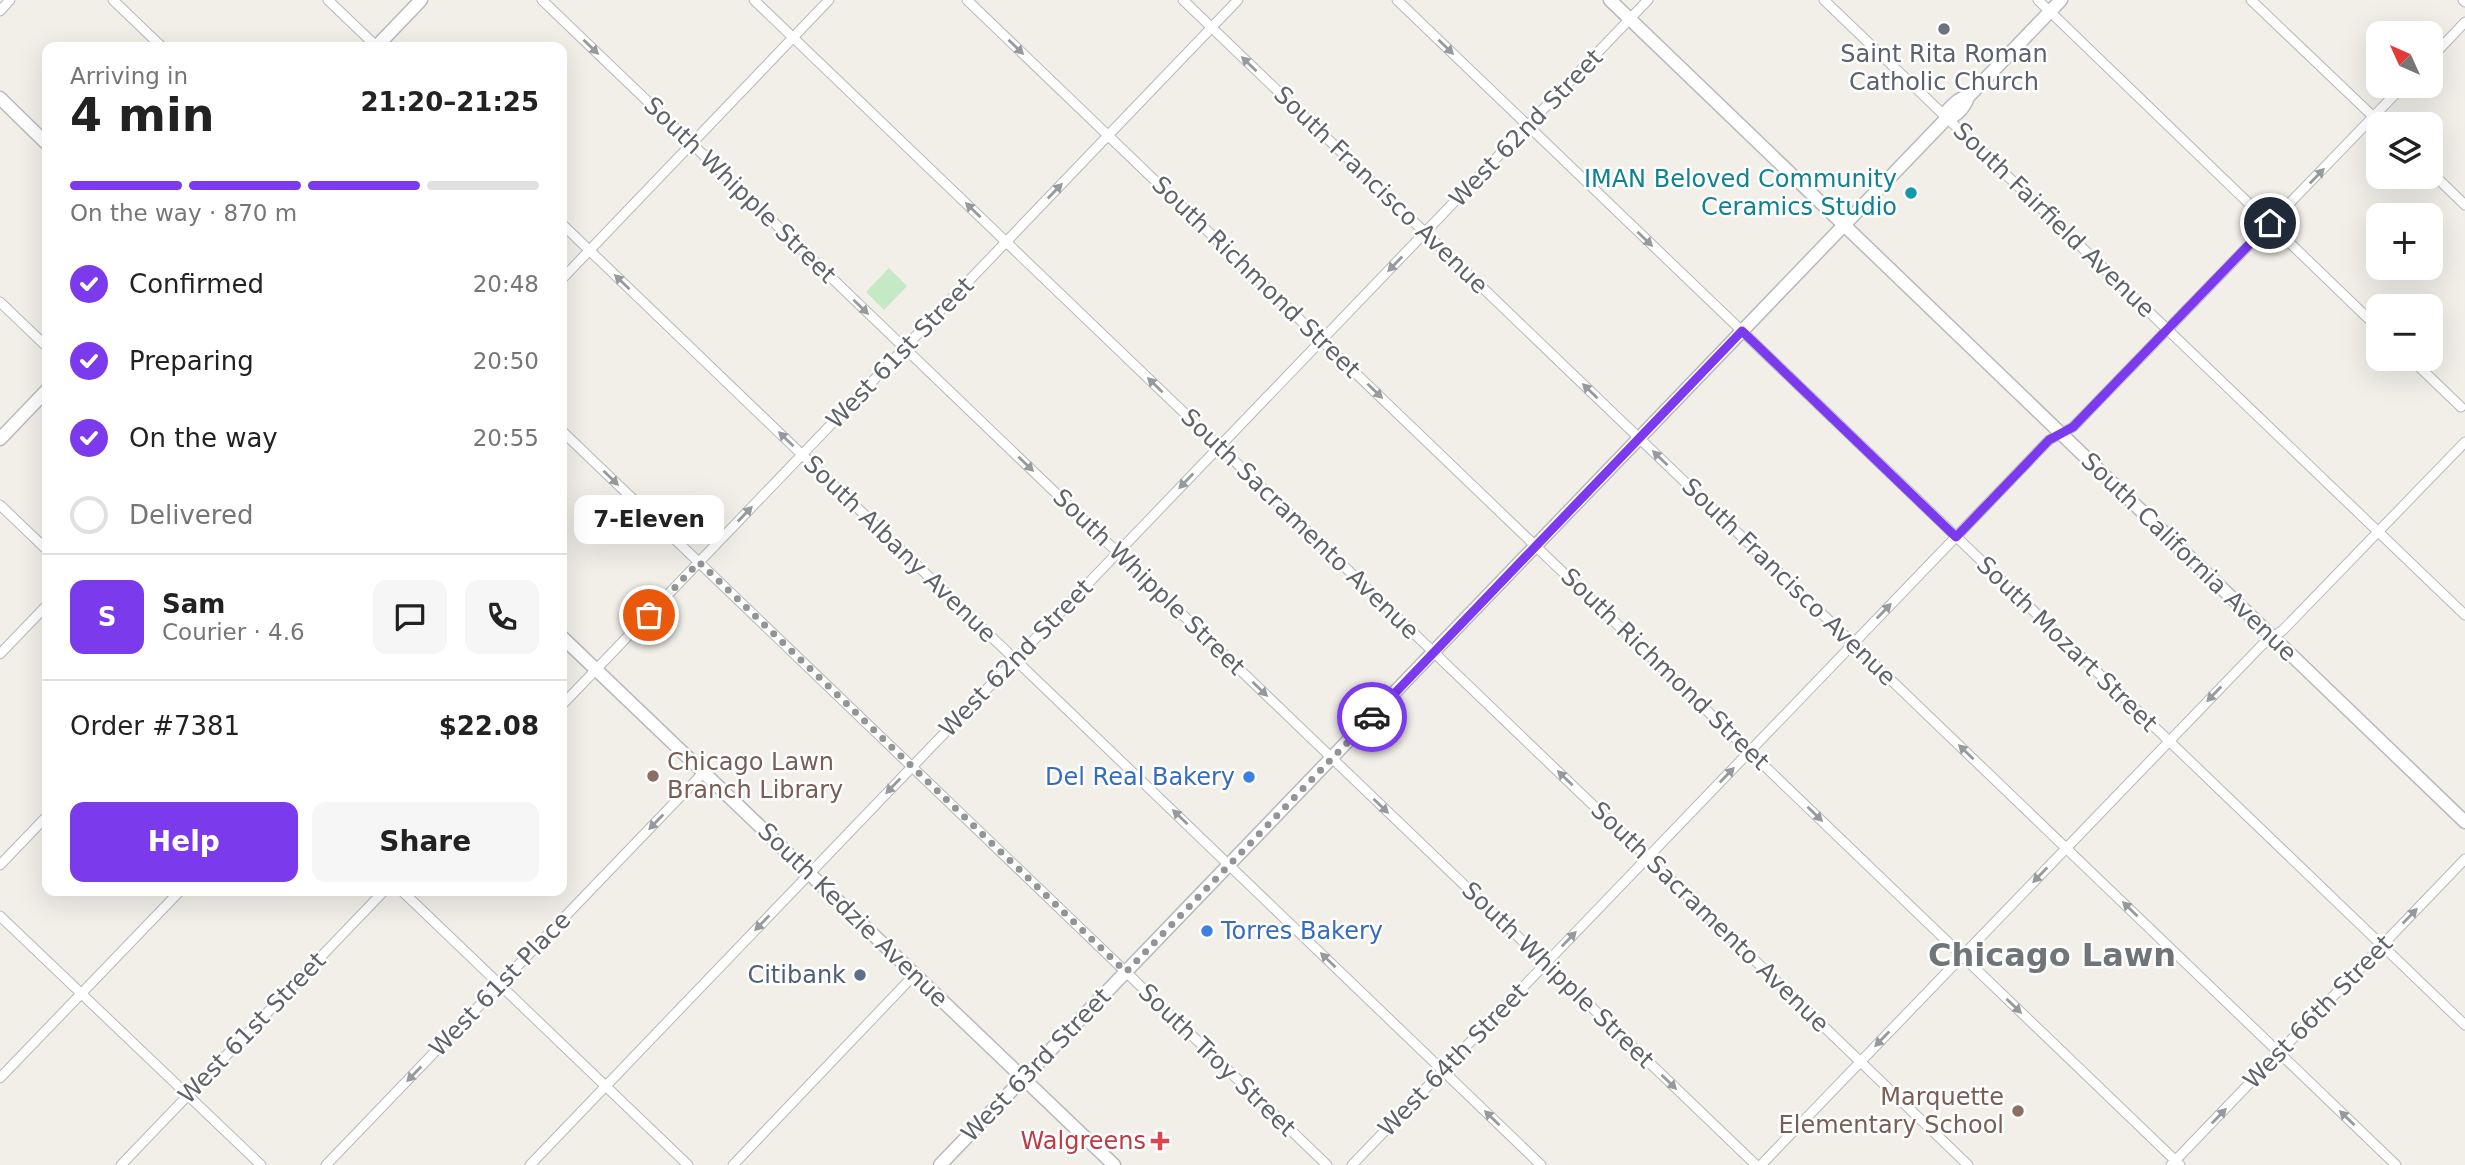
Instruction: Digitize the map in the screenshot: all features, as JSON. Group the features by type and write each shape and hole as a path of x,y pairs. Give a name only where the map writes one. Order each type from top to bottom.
{"main road":[{"path":"381,42 421,0"},
{"name":"South California Avenue","path":"1610,0 2465,822"},
{"name":"West 63rd Street","path":"940,1165 1947,118 1947,111 1952,105 1959,98 1968,97 2061,0"},
{"path":"0,98 42,139"},
{"path":"0,439 42,395"},
{"name":"South Kedzie Avenue","path":"567,642 1114,1165"}],"street":[{"path":"0,11 10,0"},
{"path":"113,0 157,42"},
{"path":"328,0 371,42"},
{"name":"South Whipple Street","path":"542,0 1758,1165"},
{"name":"South Sacramento Avenue","path":"754,0 1968,1165"},
{"path":"567,274 829,0"},
{"name":"South Richmond Street","path":"967,0 1537,545 2176,1163"},
{"name":"South Francisco Avenue","path":"1183,0 2396,1165"},
{"name":"West 61st Street","path":"567,700 1238,0"},
{"name":"South Mozart Street","path":"1397,0 2465,1025"},
{"name":"West 62nd Street","path":"530,1165 1648,0"},
{"name":"South Fairfield Avenue","path":"1824,0 2465,615"},
{"path":"2038,0 2366,316"},
{"path":"2251,0 2368,112"},
{"path":"2443,45 2465,22"},
{"name":"West 64th Street","path":"1352,1165 2049,440 2073,427 2270,223 2366,131"},
{"path":"2443,184 2465,205"},
{"name":"South Albany Avenue","path":"567,229 1541,1165"},
{"path":"0,302 42,342"},
{"path":"2423,371 2461,407"},
{"name":"South Troy Street","path":"567,436 1327,1165"},
{"path":"1758,1165 2262,645 2283,630 2465,442"},
{"path":"0,505 42,545"},
{"path":"0,654 42,610"},
{"name":"West 61st Place","path":"326,1165 704,772"},
{"path":"0,865 42,821"},
{"name":"West 66th Street","path":"2176,1163 2465,859"},
{"path":"0,1078 175,896"},
{"name":"West 61st Street","path":"121,1165 379,896"},
{"path":"407,896 688,1165"},
{"path":"0,916 261,1165"},
{"path":"733,1165 915,974"}],"green space":[{"path":"889,268 907,286 884,310 866,292"}],"way so far":[{"path":"649,615 699,562 1126,972 1372,717"}],"place":[{"name":"Saint Rita Roman Catholic Church","path":"1944,29"},
{"name":"IMAN Beloved Community Ceramics Studio","path":"1911,193"},
{"name":"7-Eleven","path":"649,615"},
{"name":"Chicago Lawn Branch Library","path":"653,776"},
{"name":"Del Real Bakery","path":"1249,777"},
{"name":"Torres Bakery","path":"1207,931"},
{"name":"Citibank","path":"860,975"},
{"name":"Marquette Elementary School","path":"2018,1111"},
{"name":"Walgreens","path":"1160,1141"}],"district":[{"name":"Chicago Lawn","path":"2052,955"}],"route":[{"path":"1372,717 1742,331 1956,537 2049,440 2073,427 2270,223"}]}
